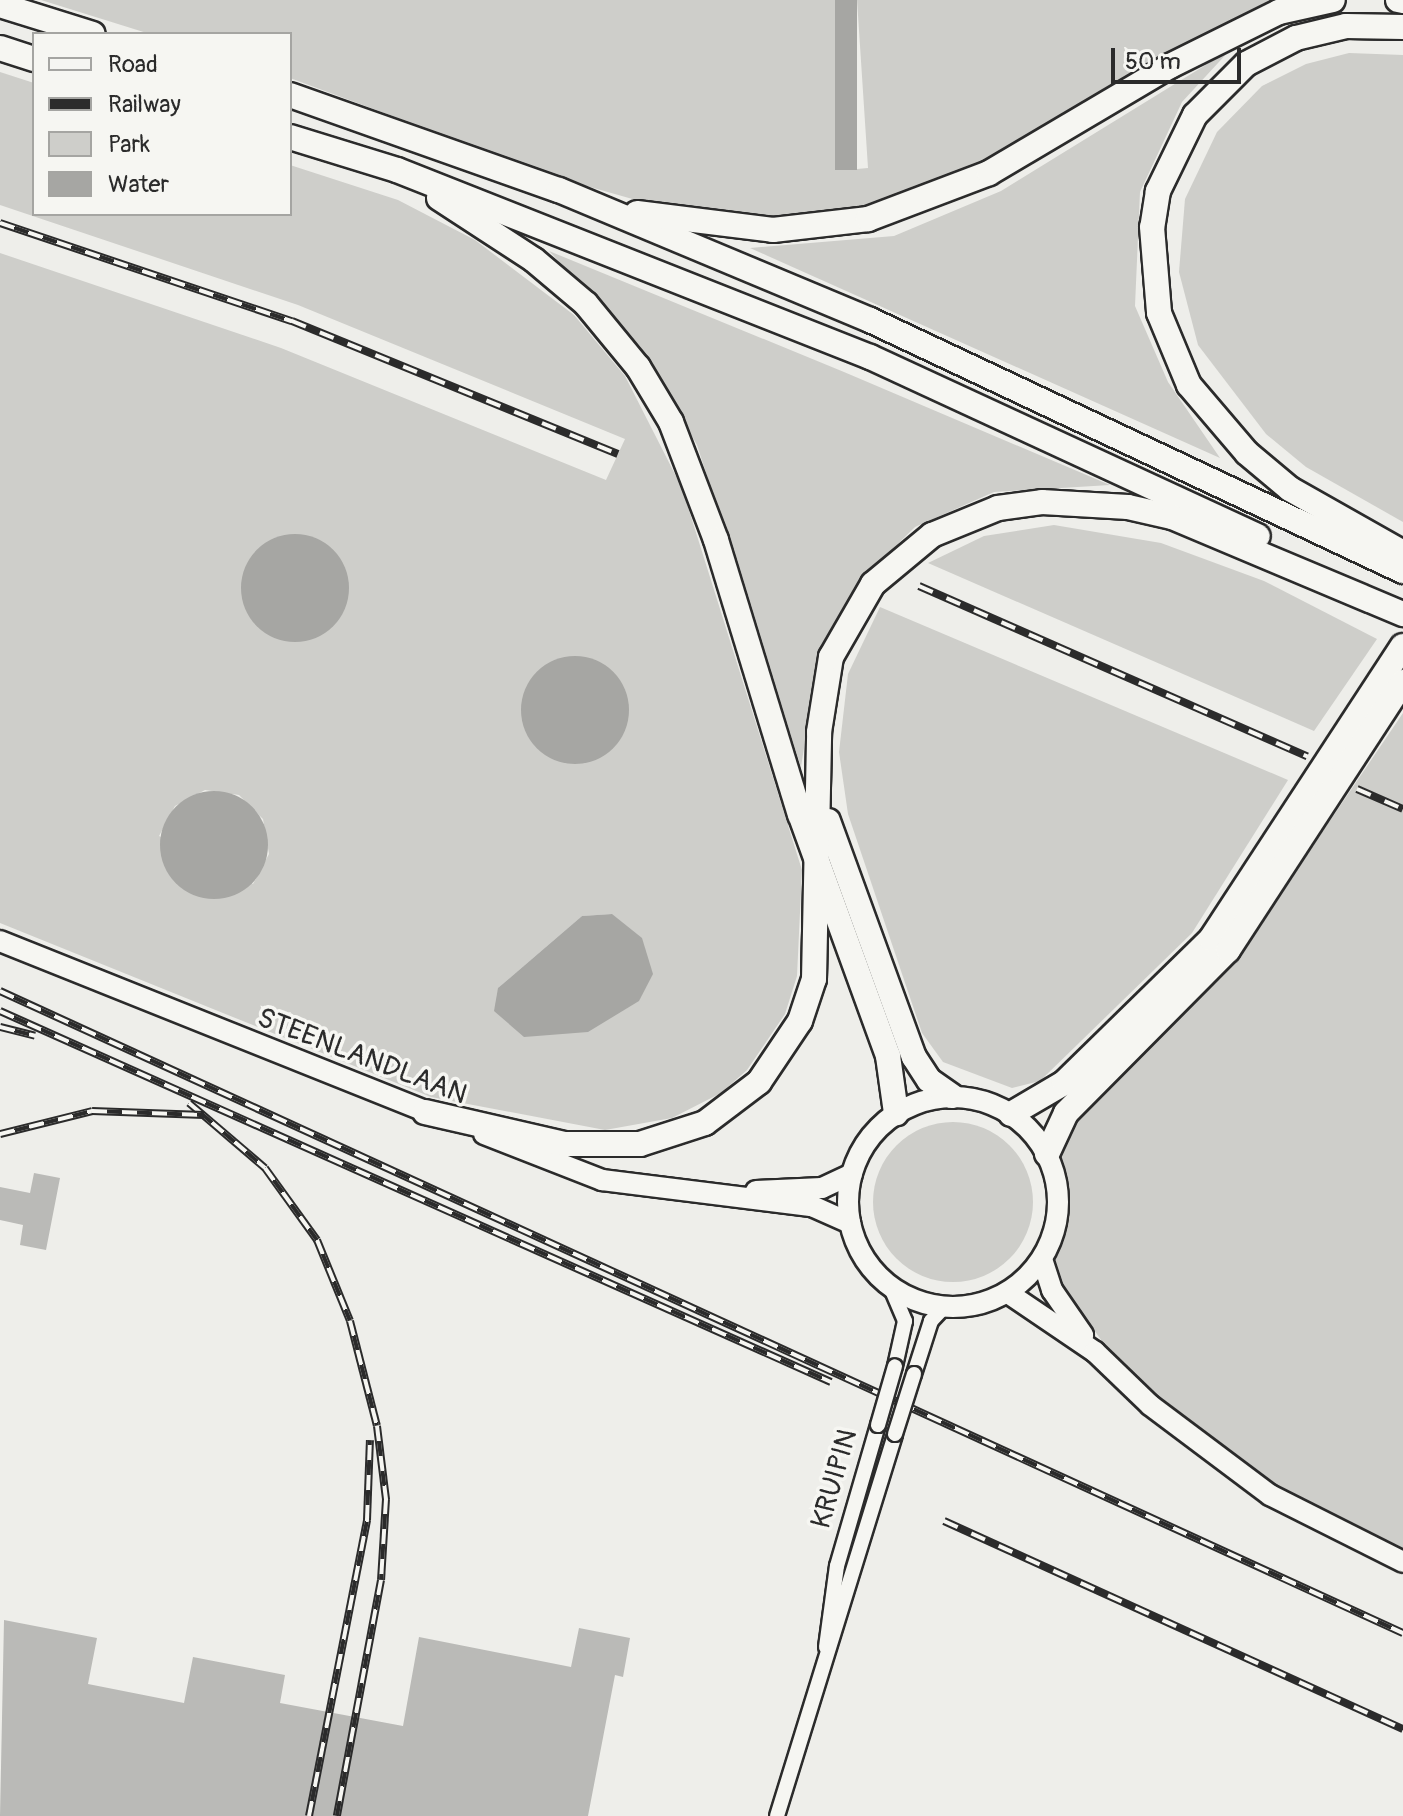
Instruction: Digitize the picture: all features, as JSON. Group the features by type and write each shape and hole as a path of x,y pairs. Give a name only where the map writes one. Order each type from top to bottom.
{"highway":[{"path":"292,96 559,190 648,216 773,230 868,219 989,173 1170,66 1279,12 1333,0"},
{"path":"0,5 87,32"},
{"path":"1403,27 1346,26 1296,38 1246,64 1195,115 1172,156 1158,191 1152,243 1159,313 1189,385 1247,453 1290,489 1403,553"},
{"path":"0,48 32,58"},
{"path":"292,138 397,170 870,357 1403,612"},
{"path":"397,170 534,260 586,304 638,367 697,483 819,870 888,1056 896,1113"},
{"path":"559,190 970,365 1403,571"},
{"path":"425,1112 565,1144 605,1147 640,1144 705,1123 759,1082 800,1021 814,979 823,694 849,617 900,556 987,511 1085,502 1172,517 1403,612"},
{"path":"1047,1154 1066,1113 1228,950 1363,726 1403,646"},
{"path":"1011,1114 1064,1083 1211,939 1363,726 1403,682"},
{"path":"822,799 914,1057 929,1080 952,1096"}],"main road":[{"name":"STEENLANDLAAN","path":"0,941 602,1180 767,1203 812,1206 850,1223"},
{"path":"952,1096 983,1101 1011,1114 1047,1154 1058,1218 1042,1259 1008,1293 944,1307 891,1288 861,1252 850,1223 852,1174 876,1130 896,1113 952,1096"},
{"name":"STEENLANDLAAN","path":"713,1196 808,1190 852,1174"},
{"path":"1042,1259 1057,1299 1095,1352"},
{"path":"1008,1293 1095,1352 1150,1405 1270,1495 1403,1562"}],"street":[{"name":"KRUIPIN","path":"821,1691 837,1566 905,1321 891,1288"},
{"name":"KRUIPIN","path":"777,1816 821,1691 931,1321 944,1307"}],"green space":[{"path":"41,0 835,0 846,170 868,168 857,0 1280,0 984,163 864,208 774,219 650,204 562,179 292,79 292,32 144,32"},
{"path":"1230,50 1182,102 1140,192 1135,306 1168,382 1220,458 750,248 894,236 1001,191"},
{"path":"1349,53 1403,55 1403,522 1306,467 1266,434 1198,345 1179,272 1185,199 1217,132 1262,86 1306,64"},
{"path":"0,72 32,82 32,216 0,205"},
{"path":"292,166 398,200 475,240 574,315 625,376 682,488 802,870 797,976 785,1014 747,1070 721,1093 672,1118 605,1130 431,1097 0,923 0,253 281,348 606,480 625,439 298,305 33,216 292,216","holes":["205,790 239,795 263,819 269,854 253,884 159,836 175,806","612,914 498,988 582,916"]},
{"path":"549,251 1110,485 994,492 915,527 855,586 819,653 801,767 697,445 640,346"},
{"path":"1054,525 1161,543 1264,581 1377,639 1314,731 928,563 984,536"},
{"path":"880,607 1288,780 1192,933 1040,1081 1012,1088 943,1062 922,1033 848,814 839,752 848,674"},
{"path":"1403,713 1403,1549 1276,1485 1158,1396 1104,1344 1062,1285 1054,1261 1070,1195 1059,1154 1075,1120 1237,958"},
{"path":"953,1122 984,1128 1010,1145 1027,1171 1033,1202 1027,1233 1010,1259 984,1276 953,1282 922,1276 896,1259 879,1233 873,1202 879,1171 896,1145 922,1128"}],"water":[{"path":"835,0 857,0 857,170 835,170"},
{"path":"295,534 316,538 333,550 345,567 349,588 345,609 333,626 316,638 295,642 274,638 257,626 245,609 241,588 245,567 257,550 274,538"},
{"path":"575,656 596,660 613,672 625,689 629,710 625,731 613,748 596,760 575,764 554,760 537,748 525,731 521,710 525,689 537,672 554,660"},
{"path":"214,791 235,795 252,807 264,824 268,845 264,866 252,883 235,895 214,899 193,895 176,883 164,866 160,845 164,824 176,807 193,795"},
{"path":"612,914 642,938 653,974 639,1001 588,1032 524,1037 494,1011 498,988 582,916"}],"building":[{"path":"34,1173 60,1178 46,1250 20,1245 23,1225 0,1220 0,1187 30,1193"},
{"path":"4,1620 97,1638 88,1684 184,1703 193,1657 285,1675 280,1703 403,1726 419,1637 571,1667 579,1628 630,1638 623,1677 615,1675 588,1816 0,1816"}],"railway":[{"path":"0,223 292,321 618,454"},
{"path":"919,586 1307,756"},
{"path":"1357,789 1403,809"},
{"path":"0,991 1403,1633"},
{"path":"0,1011 831,1382"},
{"path":"0,1027 35,1036"},
{"path":"189,1103 265,1168 317,1240 350,1321 377,1426 386,1499 381,1580 337,1816"},
{"path":"0,1134 92,1111 204,1115"},
{"path":"309,1816 367,1520 370,1440"},
{"path":"944,1521 1403,1729"}]}
